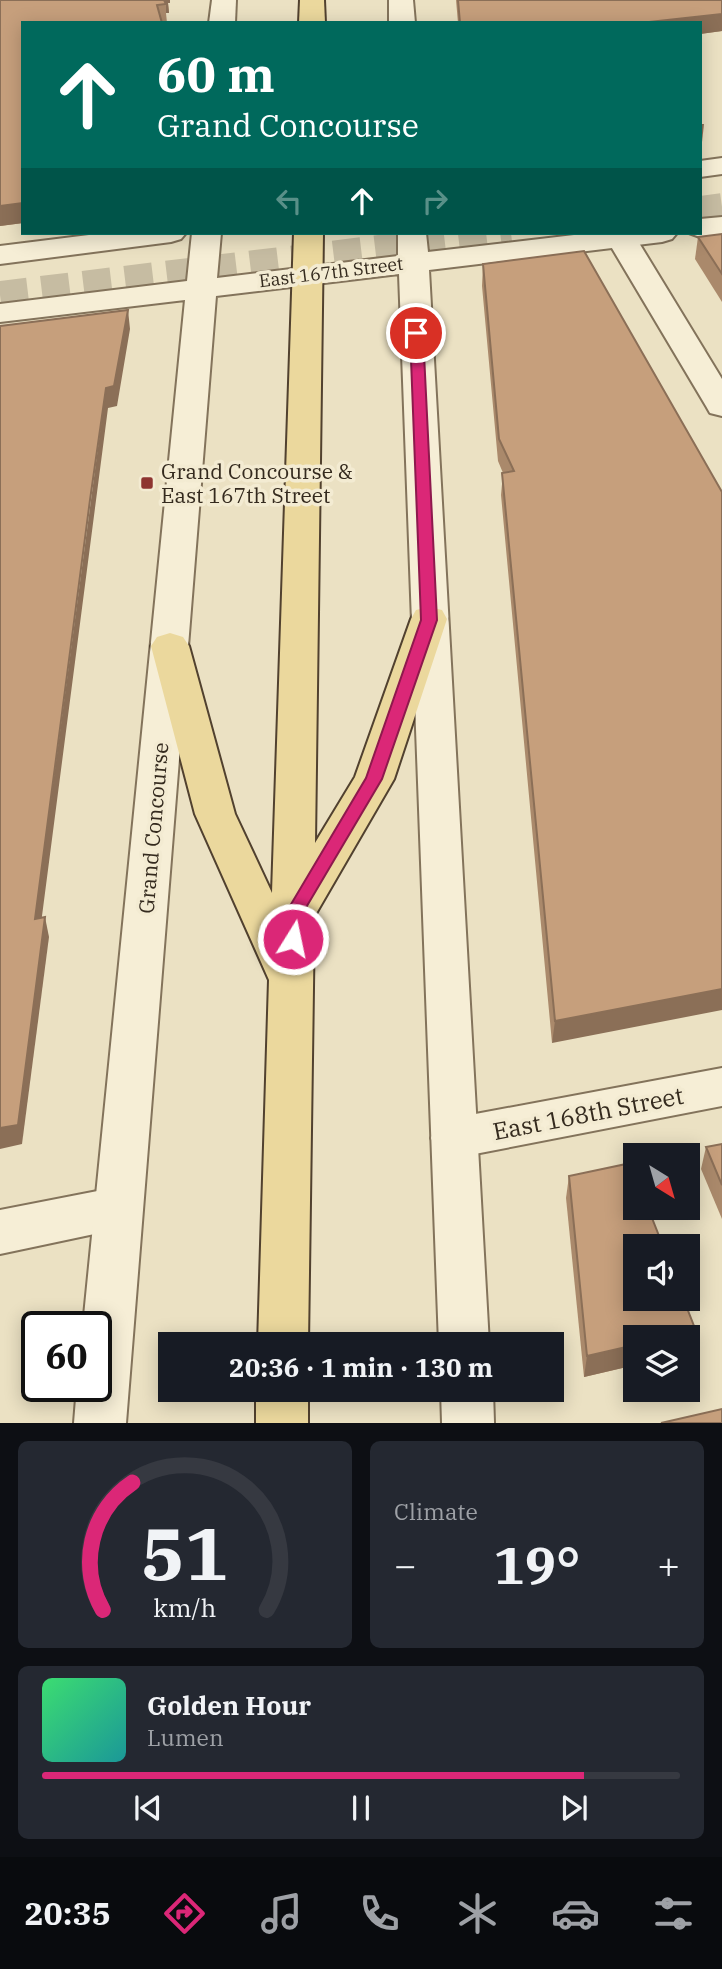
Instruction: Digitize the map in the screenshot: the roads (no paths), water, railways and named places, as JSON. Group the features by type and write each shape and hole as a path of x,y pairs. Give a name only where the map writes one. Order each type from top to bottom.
{"main road":[{"path":"312,0 312,21"},
{"path":"283,1332 308,235"},
{"path":"293,916 374,779 429,620"},
{"path":"170,646 215,814 293,984"},
{"path":"282,1402 282,1423"}],"street":[{"path":"222,21 224,0"},
{"path":"401,0 402,21"},
{"path":"702,169 722,166"},
{"path":"702,228 722,226"},
{"path":"0,255 155,235"},
{"name":"Grand Concourse","path":"100,1423 206,235"},
{"path":"620,235 722,406"},
{"name":"East 167th Street","path":"0,313 307,275 412,248 620,235"},
{"path":"412,248 463,1332"},
{"name":"East 168th Street","path":"454,1139 722,1087"},
{"path":"0,1232 118,1208"},
{"path":"467,1402 468,1423"}],"tunnel":[{"path":"702,210 722,207"},
{"path":"0,295 495,235"}],"place":[{"name":"Grand Concourse & East 167th Street","path":"147,483"}]}
